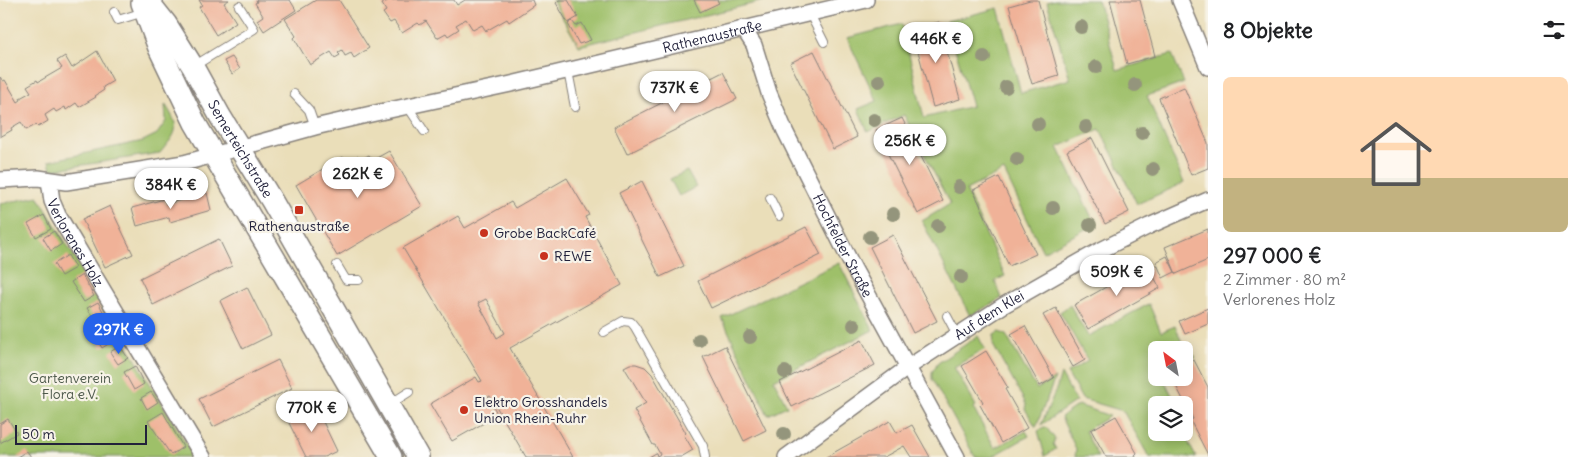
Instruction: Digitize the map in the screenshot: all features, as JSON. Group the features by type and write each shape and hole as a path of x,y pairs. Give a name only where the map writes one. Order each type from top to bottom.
{"main road":[{"name":"Semerteichstraße","path":"144,4 166,24 193,67 418,457"},
{"name":"Semerteichstraße","path":"144,4 159,48 195,123 391,457"}],"street":[{"name":"Rathenaustraße","path":"0,180 38,178 66,182 174,165 315,127 568,71 809,12 866,0"},
{"path":"1180,0 1208,67"},
{"name":"Hochfelder Straße","path":"743,28 754,45 769,93 785,131 853,267 956,457"},
{"name":"Verlorenes Holz","path":"50,180 52,201 58,216 203,457"},
{"name":"Auf dem Klei","path":"786,457 907,368 1004,305 1097,252 1208,200"}],"lane":[{"path":"114,12 118,20 144,4"},
{"path":"193,67 254,29 239,6"},
{"path":"809,12 824,42"},
{"path":"568,71 575,107"},
{"path":"294,94 309,110 315,127"},
{"path":"408,107 424,131"},
{"path":"770,198 779,216"},
{"path":"337,265 346,280 359,280"},
{"path":"947,316 957,335"},
{"path":"604,332 623,321 631,322 703,446 705,457"},
{"path":"388,405 409,392"}],"green space":[{"path":"552,0 768,0 579,46"},
{"path":"1055,0 1098,0 1117,70 1172,54 1184,83 1147,96 1184,183 1137,204 1100,129 1058,147 1095,224 1043,252 1004,171 966,190 1005,276 995,281 1002,298 970,316 922,221 950,204 904,115 868,132 858,109 877,101 847,38 902,24 924,118 972,106 947,21 998,8 1021,93 1070,79 1047,2"},
{"path":"165,104 174,119 175,130 171,140 160,153 51,170 49,161 143,141 157,134 166,121"},
{"path":"687,171 696,187 679,196 670,179"},
{"name":"Gartenverein Flora e.V.","path":"38,196 194,457 0,457 0,204"},
{"path":"839,263 873,330 774,380 787,406 768,415 722,318"},
{"path":"1149,304 1161,332 1175,326 1181,341 1148,341 1148,386 1167,386 1172,396 1148,396 1148,441 1187,441 1196,457 1149,457 1123,411 1082,399 1067,373 1088,361 1060,312 1070,305 1088,336"},
{"path":"999,332 1006,335 1037,389 1055,378 1036,427 1025,409 1026,404 993,345 994,335"},
{"path":"978,336 985,349 954,367 976,406 973,408 995,448 1026,431 1029,436 992,457 975,457 932,379 932,372 938,363"},
{"path":"1061,374 1076,401 1041,425 1057,387"},
{"path":"1078,405 1110,416 1085,431 1098,457 1075,457 1076,449 1061,417"},
{"path":"1046,427 1055,439 1053,444 1056,449 1045,456 1038,431"}],"building":[{"path":"199,0 229,0 224,3 236,22 216,35 199,7 202,5"},
{"path":"256,0 290,0 296,10 264,31 257,20 263,16 255,3 257,2"},
{"path":"316,0 339,0 369,48 354,58 351,53 345,56 342,50 338,53 340,55 335,58 331,52 310,65 294,38 296,36 285,19"},
{"path":"389,0 454,0 457,5 465,0 532,0 534,5 509,22 507,19 486,31 482,25 473,30 466,19 456,25 459,29 448,36 446,33 437,38 426,21 420,25 418,23 402,33 394,21 390,23 383,13 386,11 382,4"},
{"path":"559,0 568,0 578,17 568,23 556,3"},
{"path":"694,0 717,0 719,3 700,12"},
{"path":"1030,0 1038,0 1059,76 1032,84 1009,6"},
{"path":"1110,0 1140,0 1155,56 1127,64"},
{"path":"572,21 576,26 582,23 591,40 579,44 568,24"},
{"path":"939,22 960,99 933,107 912,29"},
{"path":"97,51 113,81 103,87 104,90 79,107 76,103 66,110 65,107 56,112 54,109 45,115 48,121 38,127 36,125 26,130 21,122 0,137 0,77 3,81 5,80 18,102 21,100 20,98 31,92 27,86 62,68 57,61 65,56 72,68"},
{"path":"814,51 857,137 833,149 790,63"},
{"path":"232,57 240,69 232,74 224,61"},
{"path":"723,72 737,99 627,154 614,127"},
{"path":"1184,87 1208,143 1208,168 1191,175 1159,98"},
{"path":"902,118 943,201 918,214 876,130"},
{"path":"1092,138 1129,212 1105,224 1067,151"},
{"path":"389,151 422,206 337,256 296,185 343,157 349,166 354,163 352,159 358,156 360,160 369,155 373,160"},
{"path":"999,177 1036,254 1009,266 973,190"},
{"path":"567,178 589,215 585,217 622,285 510,348 573,457 526,457 490,396 488,397 498,415 452,441 430,404 476,377 479,382 482,381 403,248 458,216 465,228 511,202 515,208","holes":["486,299 505,333 497,338 478,303"]},
{"path":"642,181 684,266 660,277 619,193"},
{"path":"207,193 211,210 170,222 169,217 137,226 132,208 164,199 166,204"},
{"path":"110,206 133,254 105,267 82,219"},
{"path":"44,215 51,229 36,237 28,224"},
{"path":"806,227 821,255 711,308 698,281"},
{"path":"1208,229 1208,260 1176,274 1165,247"},
{"path":"54,231 62,244 51,251 43,238"},
{"path":"893,235 937,321 913,333 870,247"},
{"path":"219,239 232,266 153,305 140,278"},
{"path":"68,255 75,268 61,276 54,264"},
{"path":"1167,256 1175,272 1163,278 1156,262"},
{"path":"1147,264 1160,288 1088,329 1074,305"},
{"path":"82,275 94,296 84,302 71,282"},
{"path":"247,287 271,335 243,349 220,301"},
{"path":"98,302 105,315 95,321 87,308"},
{"path":"1056,308 1085,360 1073,367 1043,315"},
{"path":"1208,308 1208,324 1185,334 1179,321"},
{"path":"110,325 118,338 102,348 94,335"},
{"path":"1025,326 1054,378 1040,386 1011,334"},
{"path":"862,340 875,365 792,407 780,382"},
{"path":"120,346 128,358 118,364 110,352"},
{"path":"725,346 766,430 744,441 703,357"},
{"path":"986,351 1008,388 1005,389 1027,428 1001,443 980,405 983,402 962,366"},
{"path":"278,360 292,388 213,427 199,399"},
{"path":"1193,360 1208,387 1208,455 1193,426 1193,396 1181,396 1176,386 1193,386"},
{"path":"630,364 645,367 652,374 686,433 684,435 693,450 681,457 649,457 656,453 657,456 660,454 634,410 646,403 624,367"},
{"path":"135,366 144,384 134,390 124,372"},
{"path":"151,392 158,402 147,409 141,398"},
{"path":"314,403 337,451 324,457 306,457 286,417"},
{"path":"163,412 183,447 171,455 148,421"},
{"path":"1116,416 1137,453 1136,457 1106,457 1091,430"},
{"path":"8,419 17,433 0,443 0,424"},
{"path":"890,421 897,433 912,425 930,457 911,457 904,446 884,457 826,457"},
{"path":"27,451 31,457 17,457"}],"place":[{"name":"Rathenaustraße","path":"299,210"},
{"name":"Grobe BackCafé","path":"484,233"},
{"name":"REWE","path":"544,256"},
{"name":"Elektro Grosshandels Union Rhein-Ruhr","path":"464,410"}]}
